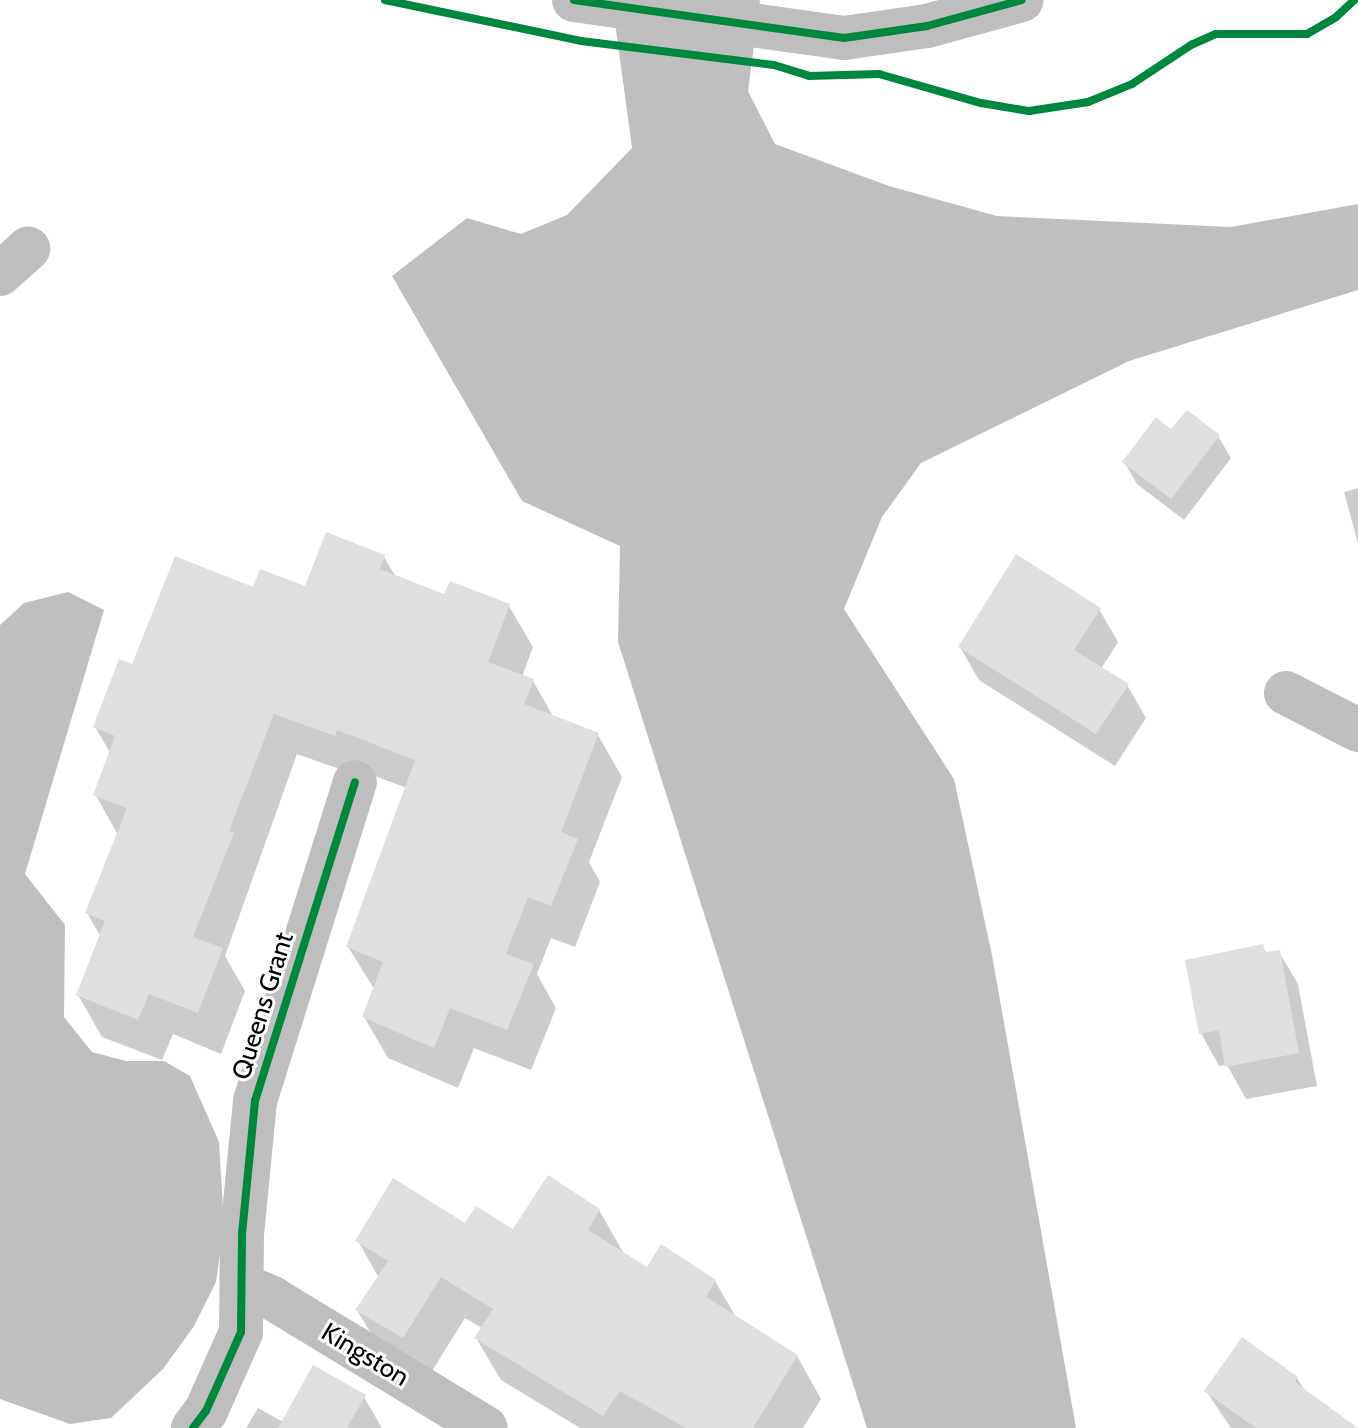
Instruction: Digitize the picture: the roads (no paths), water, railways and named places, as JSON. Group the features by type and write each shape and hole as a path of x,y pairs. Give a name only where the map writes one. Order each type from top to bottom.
{"street":[{"path":"583,1 783,32 844,38 927,26 1022,0"},
{"path":"1286,693 1358,730"},
{"name":"Queens Grant","path":"193,1428 206,1411 241,1332 242,1234 255,1101 355,782"},
{"name":"Kingston","path":"242,1285 272,1298 486,1428"}]}
